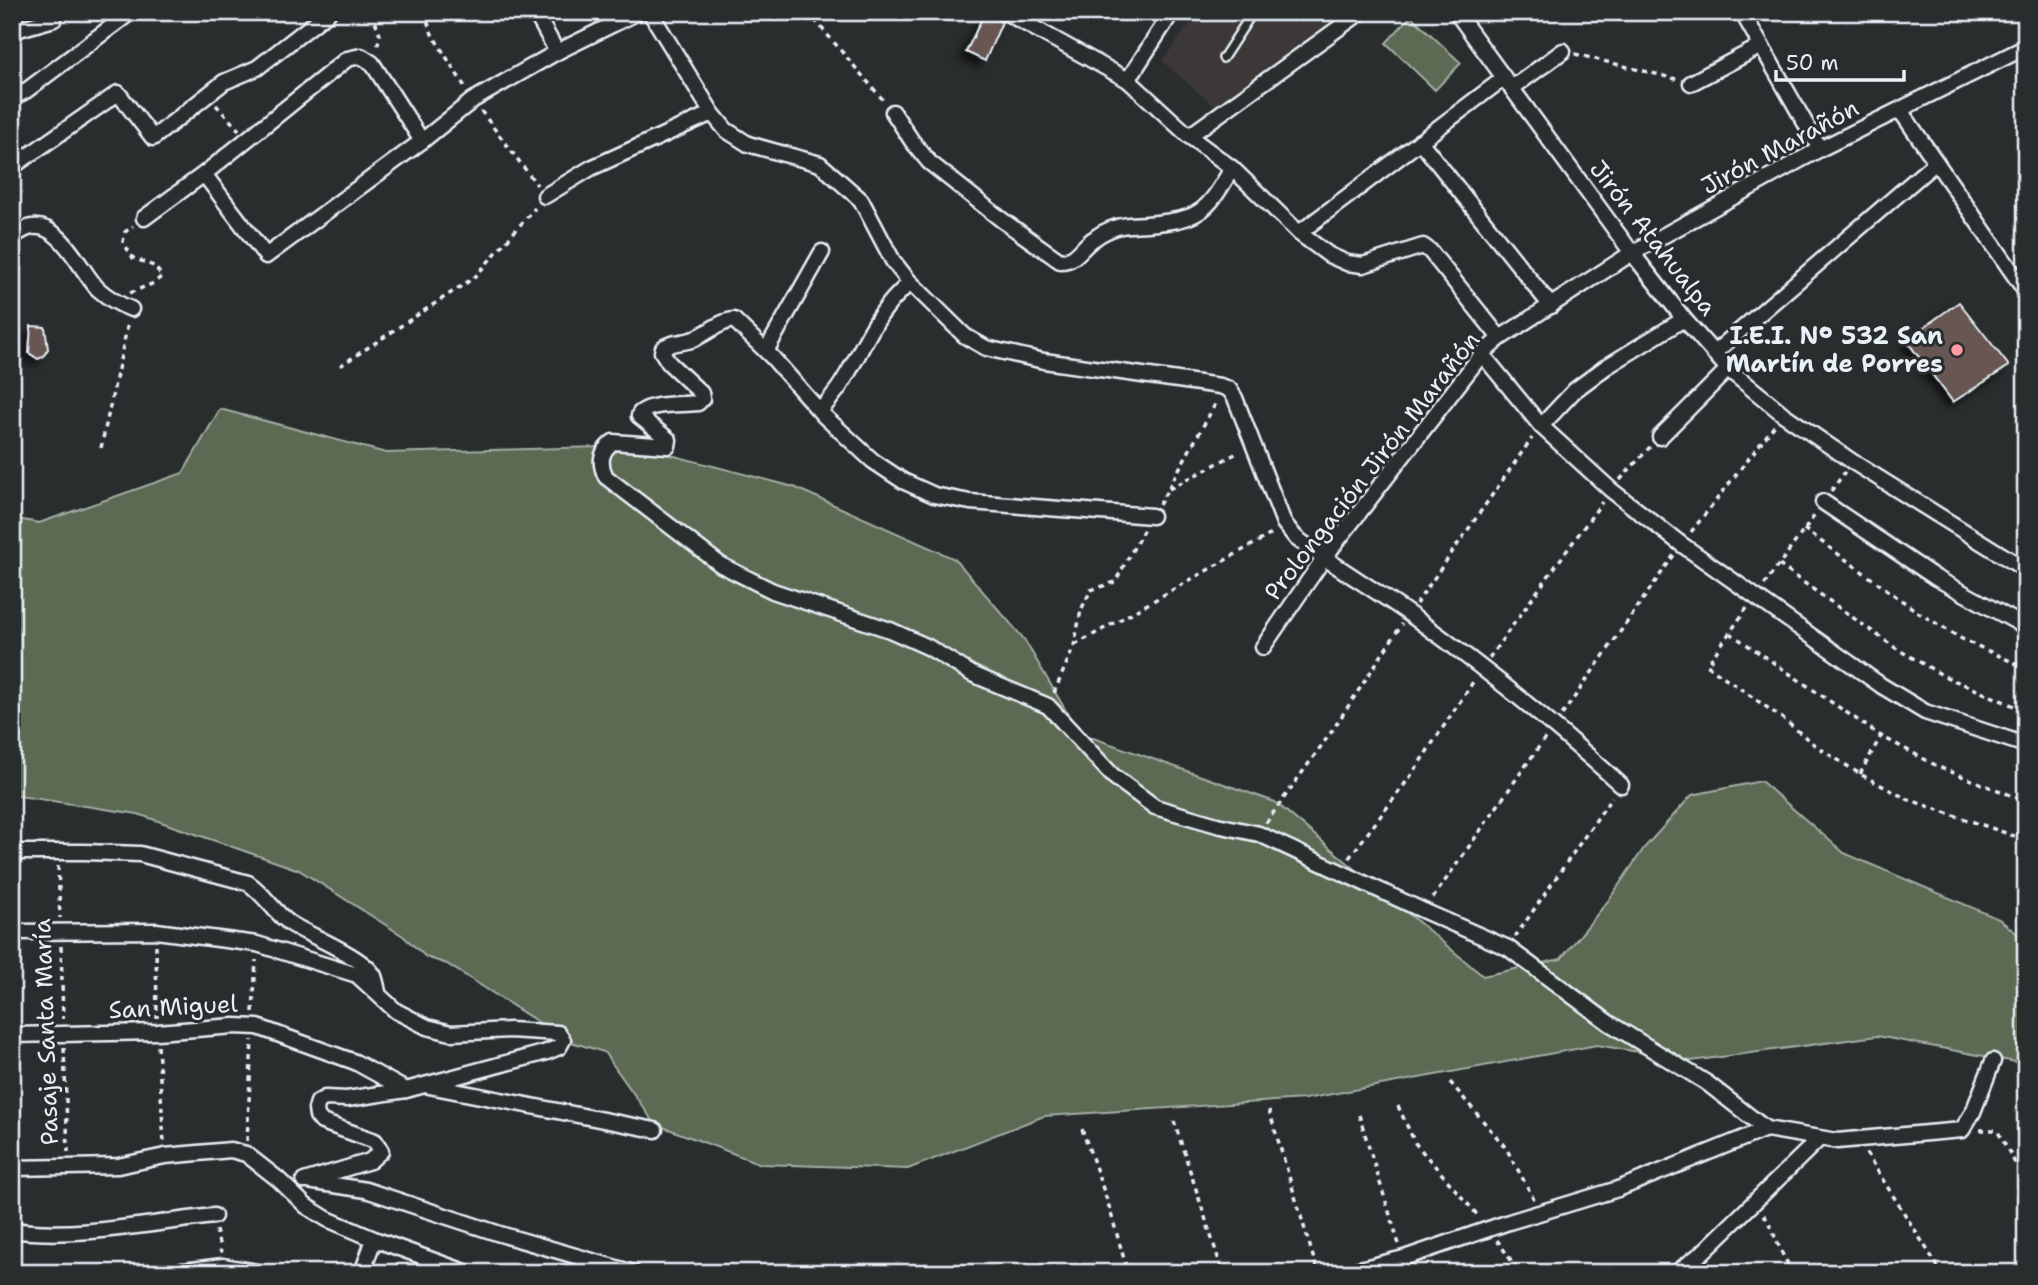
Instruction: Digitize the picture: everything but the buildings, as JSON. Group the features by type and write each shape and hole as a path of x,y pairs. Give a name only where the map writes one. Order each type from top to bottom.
{"street":[{"path":"12,98 27,90 131,12"},
{"path":"12,167 118,93 153,138 224,82 257,68 329,12"},
{"path":"535,12 557,51"},
{"path":"204,174 266,256 473,100 557,51 638,12"},
{"path":"650,12 712,113 726,130 748,144 820,164 861,200 893,261 910,283 965,336 985,348 1044,361 1224,387 1236,398 1286,526 1296,538 1483,667 1555,724 1621,785"},
{"path":"1005,12 1128,80 1188,136 1232,168 1299,233 1329,255 1346,263 1363,265 1423,246 1430,251 1500,338"},
{"path":"1128,80 1172,12"},
{"path":"1188,136 1361,12"},
{"name":"Jirón Atahualpa","path":"1456,12 1632,253 1728,369 1783,414 1853,462 2026,570"},
{"path":"1742,12 1819,149"},
{"path":"12,31 54,19"},
{"path":"1691,83 1760,46"},
{"name":"Jirón Marañón","path":"1632,253 1819,149 2026,47"},
{"path":"1299,233 1420,141 1508,83 1563,51"},
{"path":"144,218 204,174 347,59 360,56 373,64 422,141"},
{"path":"1900,110 2026,292"},
{"path":"893,112 929,162 1059,261 1068,261 1093,238 1117,227 1183,220 1199,213 1214,199 1232,168"},
{"path":"545,196 591,167 712,113"},
{"path":"1420,141 1551,306"},
{"path":"1714,353 1936,162"},
{"path":"12,237 30,227 52,231 97,288 112,301 131,309"},
{"path":"766,351 822,252"},
{"name":"Prolongación Jirón Marañón","path":"1263,647 1324,558 1482,354 1500,338 1632,253"},
{"path":"820,411 840,386 877,317 892,298 910,283"},
{"path":"1541,426 1575,390 1606,367 1684,319"},
{"path":"1152,516 970,502 934,495 903,481 873,461 820,411 734,320 723,322 693,340 663,348 662,352 669,363 701,393 702,399 698,403 643,409 639,416 669,440 668,446 613,442 605,448 601,457 601,467 606,477 721,565 773,591 890,630 928,647 972,674 1048,706 1113,776 1155,807 1259,834 1508,948 1609,1023 1707,1083 1766,1129 1819,1139 1858,1140 1962,1130 1973,1112 1993,1061"},
{"path":"1482,354 1541,426 1611,490 1681,544 1882,686 1925,712 2026,745"},
{"path":"1660,437 1728,369"},
{"path":"1823,502 1936,578 2026,627"},
{"path":"12,852 140,854 248,883 258,890 289,924 325,940 368,970 374,976 379,997"},
{"path":"12,932 156,931 257,944 357,975 396,1011 427,1027 451,1033 547,1031 558,1033 563,1040 559,1047 547,1052 406,1090 347,1100 325,1098 318,1102 317,1116 322,1122 375,1141 381,1151 370,1161 304,1181"},
{"name":"San Miguel","path":"12,1035 253,1026 355,1062 406,1090"},
{"path":"424,1085 655,1130"},
{"path":"1344,1273 1404,1258 1490,1228 1618,1189 1766,1129"},
{"path":"1676,1273 1702,1253 1819,1139"},
{"path":"14,1170 118,1166 165,1156 231,1150 246,1154 306,1206 327,1219 468,1273"},
{"path":"278,1179 366,1190 601,1268 634,1273"},
{"path":"12,1230 39,1234 69,1233 214,1216"},
{"path":"362,1273 374,1239"},
{"path":"167,1273 223,1266 263,1273"}],"lane":[{"path":"1223,58 1253,12"}],"path":[{"path":"372,12 380,35 373,64"},
{"path":"808,12 893,112"},
{"path":"1563,51 1691,83"},
{"path":"207,95 248,139"},
{"path":"341,366 475,277 545,196"},
{"path":"112,301 154,284 162,276 154,266 133,258 123,242 125,232 144,218"},
{"path":"101,448 131,309"},
{"path":"1048,706 1074,646 1081,610 1091,590 1115,582 1224,387"},
{"path":"1424,911 1681,544 1783,414"},
{"path":"1259,834 1541,426"},
{"path":"1339,871 1410,777 1483,667 1611,490 1660,437"},
{"path":"1167,490 1254,444"},
{"path":"1853,462 1707,665 1782,718 1816,746 1860,774 1907,799 2026,840"},
{"path":"1074,646 1286,526"},
{"path":"1804,529 1919,613 1962,639 2026,668"},
{"path":"1779,565 1897,649 1944,676 2026,711"},
{"path":"1730,633 1881,736 1941,768 2026,801"},
{"path":"1860,774 1881,736"},
{"path":"1508,948 1621,785"},
{"name":"Pasaje Santa María","path":"58,853 69,1167"},
{"path":"246,1154 257,944"},
{"path":"1450,1082 1506,1148 1541,1212"},
{"path":"1398,1106 1415,1143 1490,1228 1520,1273"},
{"path":"1269,1110 1318,1273"},
{"path":"1359,1115 1404,1258"},
{"path":"1174,1121 1223,1273"},
{"path":"1082,1129 1108,1203 1128,1273"},
{"path":"1997,1129 2026,1183"},
{"path":"1858,1140 1942,1273"},
{"path":"1754,1202 1772,1226 1792,1269 1808,1273"},
{"path":"214,1216 223,1266"}],"shaded area":[{"path":"1199,12 1343,12 1217,108 1162,61"}],"green space":[{"path":"1411,16 1461,63 1435,90 1386,43"},
{"path":"220,409 386,453 636,446 794,487 955,559 1024,639 1079,733 1275,802 1483,976 1561,959 1608,901 1644,848 1692,795 1761,781 1844,853 1999,919 2026,941 2026,1064 1877,1036 1691,1061 1597,1045 1305,1099 1044,1116 908,1169 761,1164 655,1124 604,1052 568,1041 447,964 426,957 403,936 299,870 138,814 12,795 12,518 39,523 183,473"}],"place":[{"name":"I.E.I. N° 532 San Martín de Porres","path":"1957,350"}]}
